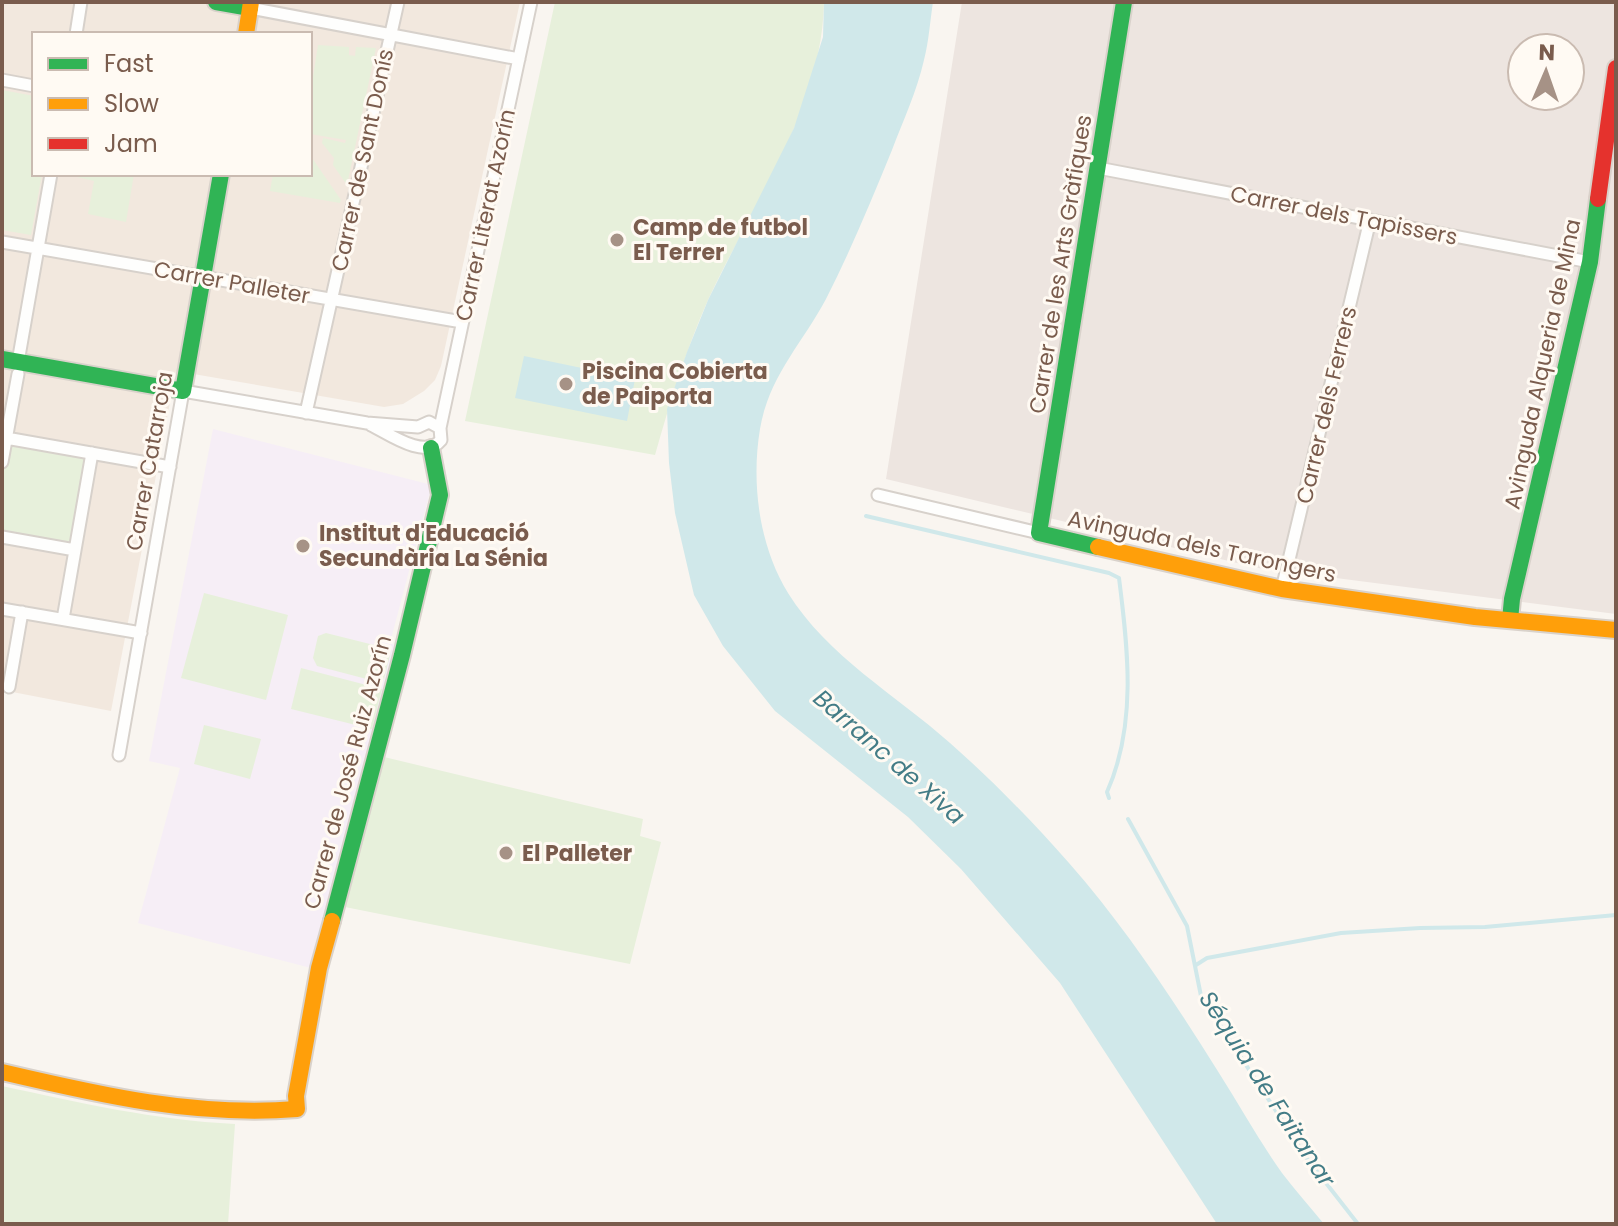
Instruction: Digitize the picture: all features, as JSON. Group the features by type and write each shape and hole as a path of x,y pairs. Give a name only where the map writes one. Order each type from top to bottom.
{"street":[{"path":"76,32 81,2"},
{"path":"216,2 251,5 519,59"},
{"name":"Carrer de Sant Donís","path":"306,413 398,2"},
{"name":"Carrer Literat Azorín","path":"440,428 531,2"},
{"name":"Carrer de les Arts Gràfiques","path":"1039,533 1124,2"},
{"path":"246,32 251,5"},
{"name":"Avinguda Alqueria de Mina","path":"1510,620 1512,599 1590,262 1616,68"},
{"path":"2,80 32,86"},
{"name":"Carrer dels Tapissers","path":"1098,168 1590,262"},
{"path":"2,462 13,365 51,176"},
{"name":"Carrer Catarroja","path":"119,755 221,176"},
{"name":"Carrer dels Ferrers","path":"1282,589 1370,220"},
{"name":"Carrer Palleter","path":"2,242 462,322"},
{"path":"13,365 367,423 418,427 429,422 440,428 441,440 427,448"},
{"path":"367,423 427,448"},
{"path":"418,427 415,438 427,448"},
{"path":"6,438 170,467"},
{"name":"Carrer de José Ruiz Azorín","path":"2,1072 119,1100 170,1107 268,1112 297,1109 296,1096 319,968 402,655 440,495 427,448"},
{"path":"63,619 92,453"},
{"name":"Avinguda dels Tarongers","path":"878,495 1282,589 1510,620 1616,630"},
{"path":"2,537 75,550"},
{"path":"2,609 141,633"},
{"path":"9,687 22,612"}],"shaded area":[{"path":"2,2 520,2 441,366 435,380 403,404 384,407 176,371 111,711 2,690"},
{"path":"962,2 1616,2 1616,614 1258,568 886,479"},
{"path":"213,429 428,484 431,488 390,643 396,646 311,968 138,923 180,768 149,761"}],"green space":[{"path":"555,2 824,2 820,42 798,119 708,300 679,376 655,455 465,421"},
{"path":"318,45 349,47 349,55 355,56 356,47 376,48 347,185 333,165 334,158 322,143 323,138 345,143 346,140 312,134 312,83"},
{"path":"2,90 32,96 32,176 42,176 31,235 2,230"},
{"path":"312,158 341,200 340,203 270,191 273,176 312,176"},
{"path":"73,176 134,176 126,222 88,214 94,181"},
{"path":"8,441 89,455 73,546 2,534 2,475"},
{"path":"204,593 288,615 266,700 181,678"},
{"path":"326,633 386,648 390,655 384,679 378,682 317,666 313,658 318,636"},
{"path":"301,668 382,689 372,729 291,709"},
{"path":"204,725 261,739 250,779 194,764"},
{"name":"El Palleter","path":"384,757 643,819 640,836 661,842 630,964 345,907 346,899 342,894"},
{"path":"2,1086 147,1115 235,1124 228,1224 2,1224"}],"water":[{"name":"Barranc de Xiva","path":"824,2 933,2 921,72 884,169 835,281 787,361 764,410 757,450 757,492 764,535 778,575 804,616 822,637 981,771 1090,888 1167,992 1274,1161 1324,1224 1217,1224 1060,983 961,869 908,817 775,711 723,646 694,595 675,513 667,409 708,300 794,128 823,37"},
{"path":"524,356 635,379 627,421 515,398"}],"waterway":[{"name":"Séquia de Faitanar","path":"866,516 1109,573 1119,578 1128,686 1123,740 1107,792 1109,798"},
{"name":"Séquia de Faitanar","path":"1128,819 1187,926 1201,996 1308,1160 1358,1224"},
{"path":"1196,965 1207,958 1341,933 1485,927 1616,915"}],"traffic: fast":[{"path":"216,2 250,8"},
{"path":"1098,547 1039,533 1124,2"},
{"path":"2,359 183,391 221,176"},
{"path":"1510,620 1512,599 1590,262 1598,199"},
{"path":"332,921 402,655 440,495 431,448"}],"traffic: slow":[{"path":"246,32 251,2"},
{"path":"1098,547 1282,589 1475,617 1616,630"},
{"path":"2,1072 75,1089 185,1107 259,1111 297,1109 296,1096 319,968 332,921"}],"traffic: jam":[{"path":"1598,199 1616,68"}],"place":[{"name":"Camp de futbol El Terrer","path":"617,240"},
{"name":"Piscina Cobierta de Paiporta","path":"566,384"},
{"name":"Institut d'Educació Secundària La Sénia","path":"303,546"},
{"name":"El Palleter","path":"506,853"}]}
